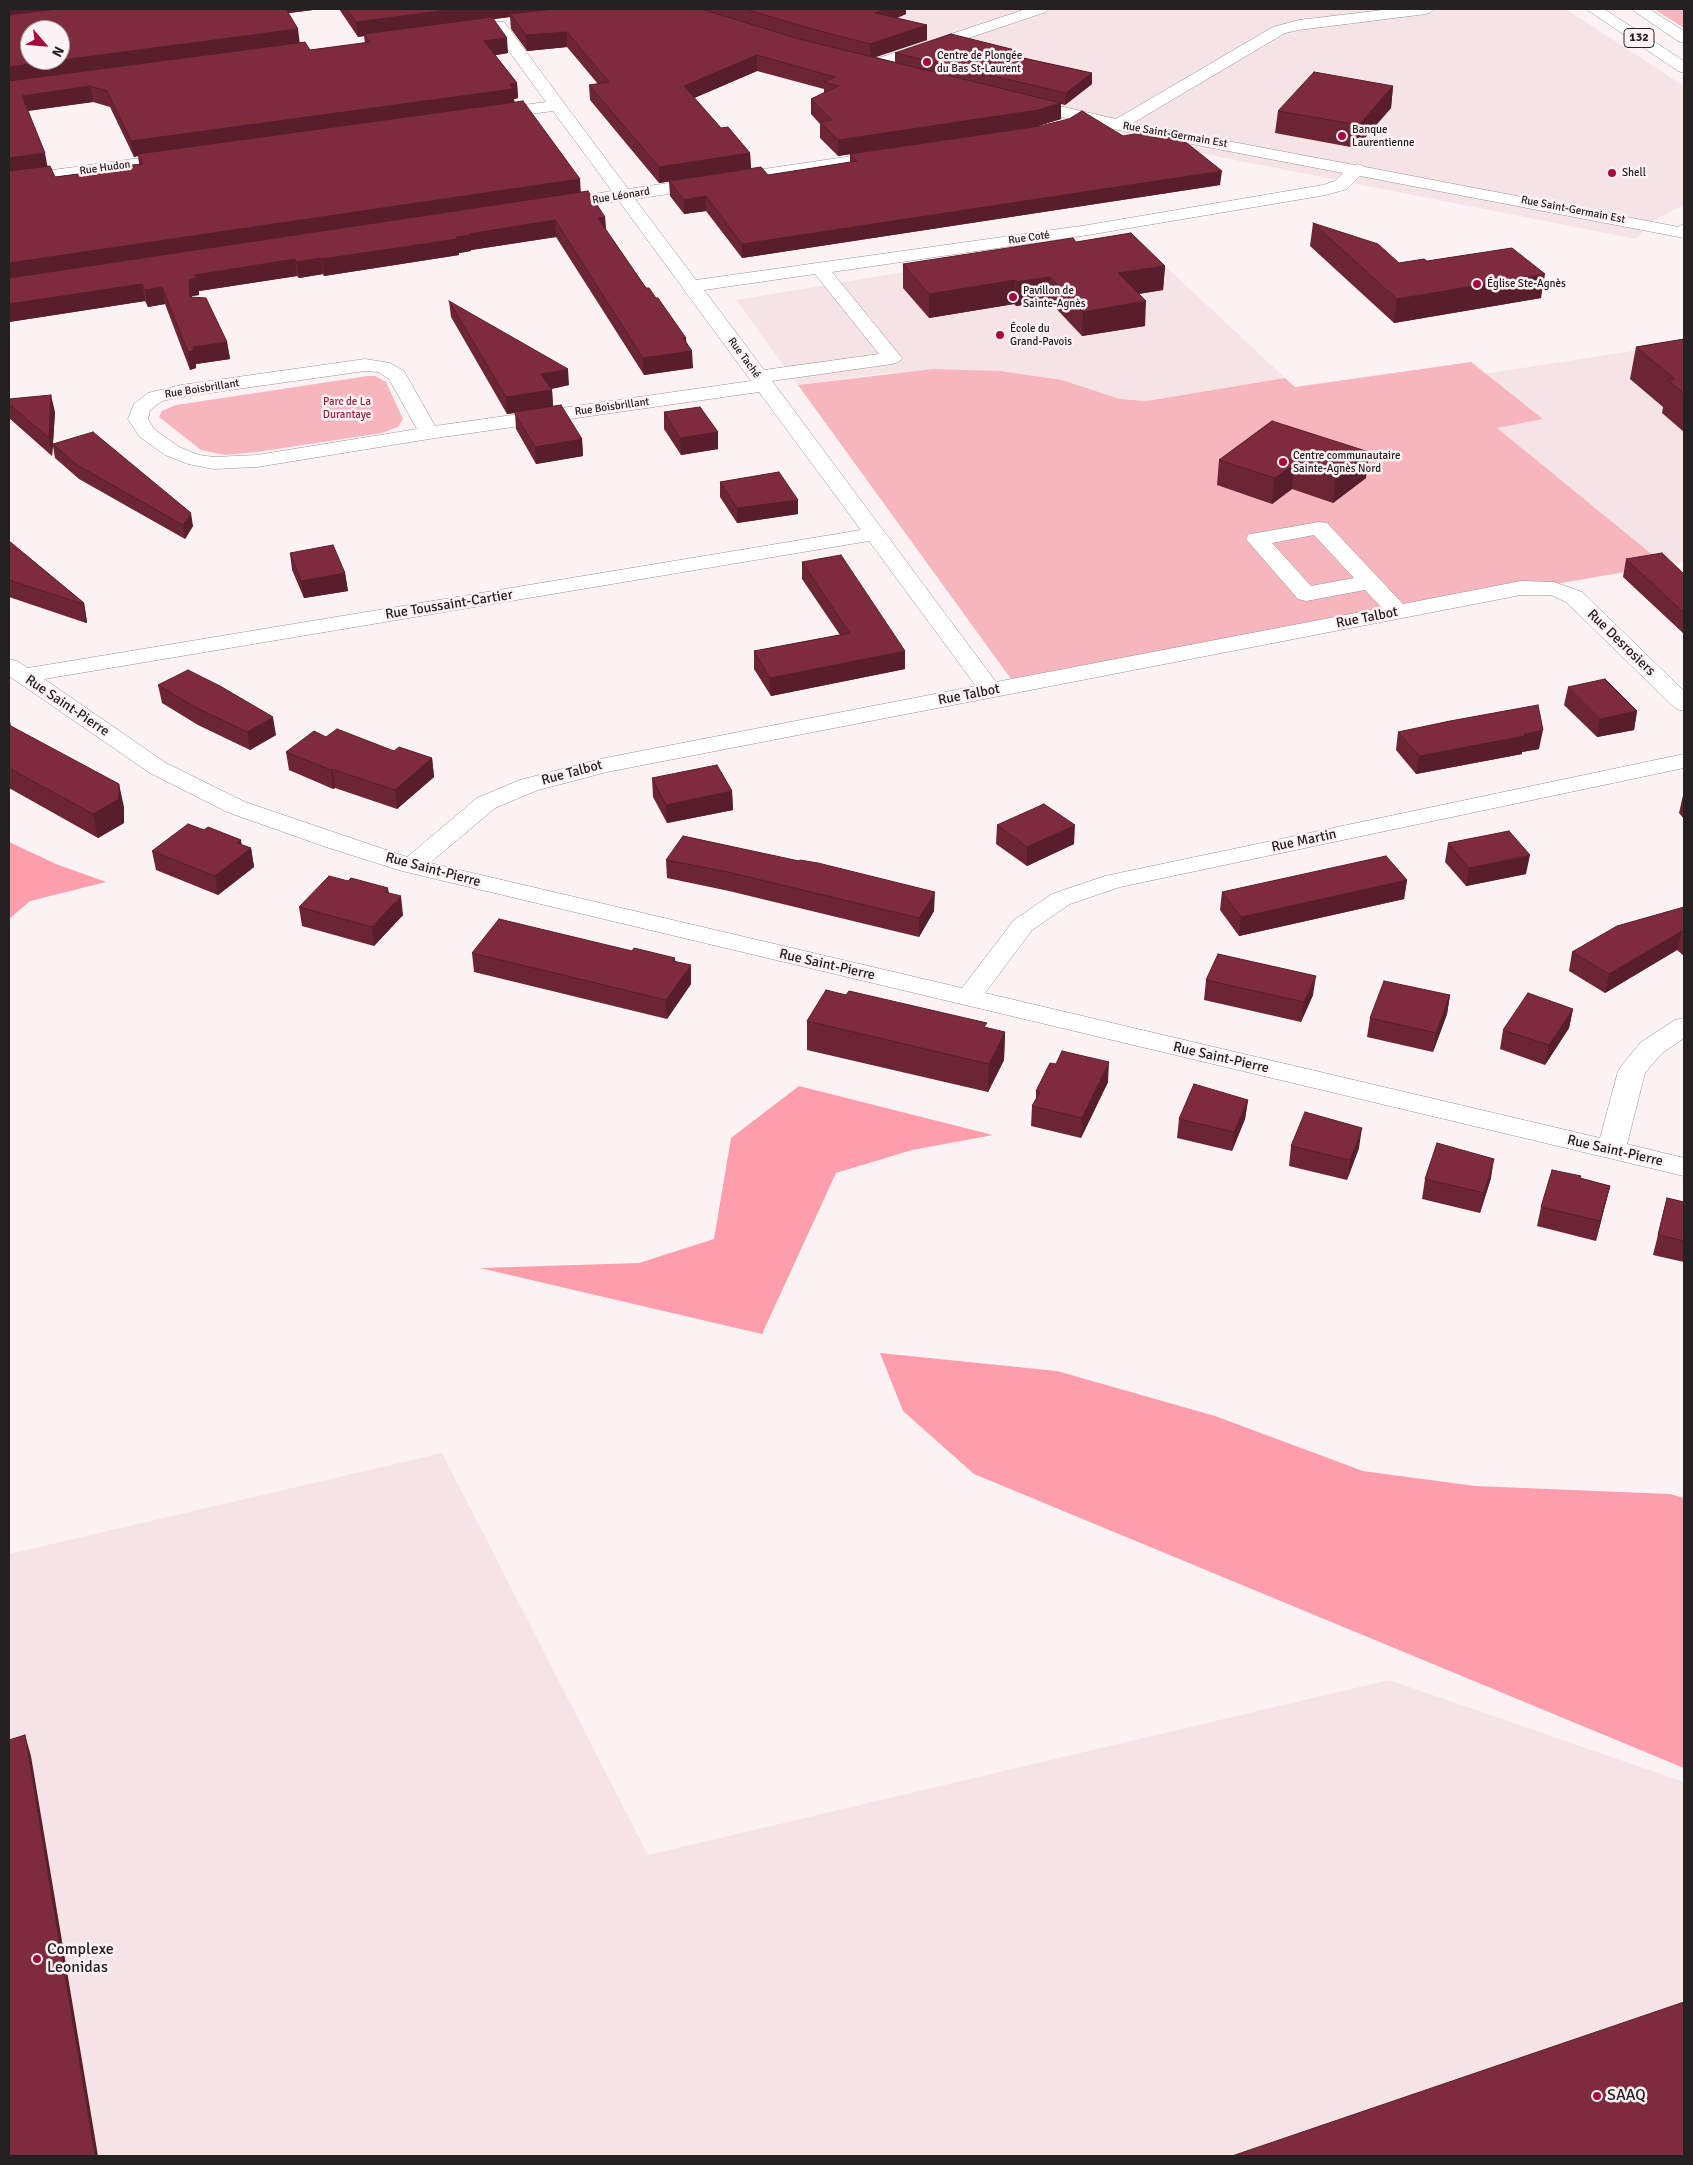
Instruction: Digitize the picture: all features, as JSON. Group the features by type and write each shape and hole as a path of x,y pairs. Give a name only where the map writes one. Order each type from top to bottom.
{"street":[{"path":"873,65 1039,9"},
{"path":"1118,125 1280,30 1299,25 1426,9"},
{"name":"132","path":"1594,9 1684,68"},
{"name":"132","path":"1639,9 1684,38"},
{"name":"Rue Taché","path":"518,22 489,26 557,105 991,691"},
{"path":"854,60 900,72"},
{"name":"Rue Saint-Germain Est","path":"1009,99 1118,125 1683,231"},
{"path":"479,116 557,105"},
{"path":"1054,129 1082,116"},
{"name":"Rue Léonard","path":"536,208 900,154"},
{"name":"Rue Hudon","path":"9,181 195,156"},
{"name":"Rue Coté","path":"691,286 1088,230 1326,190 1341,185 1358,169"},
{"name":"Rue Boisbrillant","path":"429,433 397,375 383,367 365,365 181,390 155,396 141,408 138,419 147,433 172,452 195,460 214,463 257,461 762,381 892,358 820,268"},
{"path":"1370,582 1306,594 1257,539 1319,528 1370,582 1398,612"},
{"name":"Rue Toussaint-Cartier","path":"16,671 874,534"},
{"name":"Rue Talbot","path":"411,866 486,803 529,785 605,765 1521,588 1554,589"},
{"name":"Rue Desrosiers","path":"1554,589 1574,597 1684,704"},
{"name":"Rue Saint-Pierre","path":"16,671 158,768 236,806 335,842 411,866 1684,1166"},
{"name":"Rue Martin","path":"968,998 1023,924 1061,899 1114,881 1684,761"},
{"path":"1612,1150 1632,1071 1651,1048 1684,1026"}],"shaded area":[{"path":"626,9 1566,9 1684,86 1684,205 1654,220 1636,239 1042,122"},
{"name":"École du Grand-Pavois","path":"1131,234 1285,378 1147,401 1120,399 1062,380 887,373 798,385 736,300"},
{"path":"1684,343 1684,561 1665,565 1496,428 1543,419 1484,374"},
{"path":"9,842 56,864 106,882 30,901 9,919"},
{"path":"799,1086 993,1135 912,1150 836,1173 762,1334 480,1268 639,1263 714,1239 731,1138"},
{"path":"880,1353 1057,1371 1215,1416 1363,1471 1475,1486 1670,1494 1684,1498 1684,1768 974,1474 903,1411"},
{"path":"442,1453 648,1855 1389,1680 1684,1782 1684,2156 9,2156 9,1554"}],"green space":[{"path":"1654,9 1684,9 1684,28"},
{"path":"1471,362 1543,419 1497,428 1665,565 1011,679 798,385 933,369 1000,371 1062,380 1120,399 1147,401 1285,378 1295,387"},
{"name":"Parc de La Durantaye","path":"375,376 386,382 403,419 398,427 382,433 225,455 201,450 159,417 162,411 176,405"}],"building":[{"path":"57,9 286,9 298,29 70,59 70,20 20,20 20,66 9,67 9,15"},
{"path":"347,9 456,9 356,22"},
{"path":"554,9 701,9 799,39 1061,103 1038,110 838,140 820,122 832,120 811,99 838,86 824,82 835,77 757,55 684,86 721,128 728,127 750,153 659,167 589,85 609,82 567,32 526,35 510,14"},
{"path":"745,9 884,9 875,13 927,25 870,44"},
{"path":"492,17 507,38 484,41 517,83 510,84 513,89 131,141 107,91 90,86 22,96 45,153 9,158 9,81 305,42 310,50 370,42 364,34"},
{"path":"951,34 1015,50 1005,54 1092,73 1066,93 895,53"},
{"path":"1314,72 1393,86 1359,125 1278,111"},
{"path":"523,101 580,179 9,263 9,171 50,166 55,177 125,168 124,166 143,164 138,154"},
{"path":"1082,111 1123,136 1158,130 1161,133 1168,132 1175,137 1178,136 1222,171 742,244 706,196 684,200 669,181 761,167 768,175 857,161 850,154 1040,126 1069,119"},
{"path":"588,191 605,217 598,218 646,288 649,288 658,298 686,338 683,338 692,351 643,358 555,220 456,237 458,239 322,259 296,262 295,259 195,275 197,278 189,280 190,297 206,298 227,342 193,347 193,351 188,352 162,287 145,290 142,284 9,304 9,278"},
{"path":"1313,223 1378,244 1399,263 1424,259 1427,261 1512,248 1545,274 1397,299"},
{"path":"1131,233 1165,266 1118,273 1146,301 1083,312 1050,277 1016,282 1015,280 929,294 903,264 1073,238 1076,242"},
{"path":"449,301 568,369 541,374 552,390 506,397"},
{"path":"1684,339 1684,394 1668,380 1675,379 1636,347"},
{"path":"51,395 49,438 9,404 9,399"},
{"path":"561,405 582,439 535,447 514,412"},
{"path":"700,407 718,432 680,438 664,412"},
{"path":"1272,421 1369,452 1336,478 1295,464 1275,478 1219,460"},
{"path":"93,432 191,513 183,525 77,465 53,444"},
{"path":"779,472 798,500 737,508 720,482"},
{"path":"9,541 84,603 9,580"},
{"path":"333,545 345,573 301,581 290,553"},
{"path":"1662,553 1684,574 1684,613 1626,559"},
{"path":"841,555 905,651 770,678 754,651 850,633 802,562"},
{"path":"188,670 273,717 247,732 195,707 158,685"},
{"path":"1605,679 1637,711 1600,719 1568,687"},
{"path":"1538,705 1543,730 1524,734 1525,736 1419,756 1398,732 1450,721"},
{"path":"9,725 119,784 119,799 93,814 9,768"},
{"path":"337,729 394,751 399,747 432,758 395,790 331,770 286,752 314,731 326,737"},
{"path":"717,765 732,791 666,805 652,778"},
{"path":"1044,804 1075,825 1027,847 997,825"},
{"path":"188,824 204,830 208,827 241,840 237,843 251,848 215,876 152,851"},
{"path":"1509,831 1530,855 1469,868 1448,843"},
{"path":"683,836 799,861 818,863 935,892 919,918 728,872 666,860"},
{"path":"1386,856 1407,880 1241,917 1222,892"},
{"path":"329,876 348,881 351,878 388,888 385,892 401,896 372,927 299,907"},
{"path":"1684,907 1684,933 1682,931 1609,974 1572,952 1617,926"},
{"path":"499,919 632,951 634,948 675,958 673,961 691,965 666,1000 472,953"},
{"path":"1218,954 1316,976 1304,1002 1206,980"},
{"path":"1384,981 1450,995 1436,1033 1370,1018"},
{"path":"826,990 846,995 849,991 987,1023 984,1027 1005,1032 989,1064 807,1021"},
{"path":"1528,993 1573,1009 1549,1045 1503,1030"},
{"path":"1062,1051 1109,1062 1082,1118 1032,1106 1040,1092 1036,1091 1050,1063 1056,1064"},
{"path":"1194,1084 1248,1100 1234,1132 1179,1119"},
{"path":"1305,1112 1362,1128 1350,1160 1291,1146"},
{"path":"1437,1143 1494,1159 1484,1193 1425,1179"},
{"path":"1552,1170 1581,1176 1580,1178 1610,1186 1600,1221 1541,1207"},
{"path":"1667,1198 1684,1202 1684,1241 1658,1235"},
{"name":"Complexe Leonidas","path":"25,1735 95,2156 9,2156 9,1740"},
{"name":"SAAQ","path":"1684,2002 1684,2156 1232,2156"}],"place":[{"name":"Centre de Plongée du Bas St-Laurent","path":"927,62"},
{"name":"Banque Laurentienne","path":"1342,136"},
{"name":"Shell","path":"1612,173"},
{"name":"Église Ste-Agnès","path":"1477,284"},
{"name":"Pavillon de Sainte-Agnès","path":"1013,297"},
{"name":"École du Grand-Pavois","path":"1000,335"},
{"name":"Centre communautaire Sainte-Agnès Nord","path":"1283,462"},
{"name":"Complexe Leonidas","path":"37,1959"},
{"name":"SAAQ","path":"1597,2096"}]}
